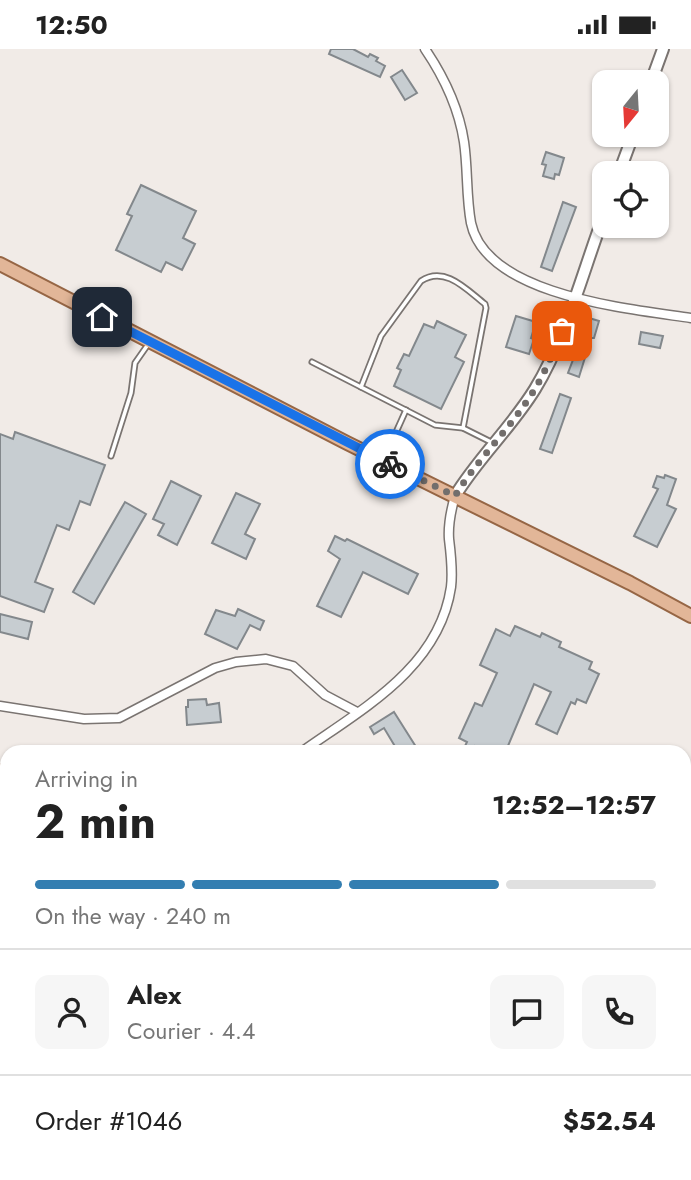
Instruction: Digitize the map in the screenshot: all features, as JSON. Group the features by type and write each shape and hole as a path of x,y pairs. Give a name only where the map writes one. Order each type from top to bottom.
{"main road":[{"path":"0,264 691,616"}],"street":[{"path":"425,49 447,88 459,118 464,141 471,224 479,243 513,274 574,298 691,318"},
{"path":"655,70 663,49"},
{"path":"311,745 388,689 426,650 440,624 451,587 450,525 455,496 541,379 596,238"},
{"path":"0,706 84,719 119,718 215,669 236,662 266,659 293,666 325,695 357,712"}],"lane":[{"path":"361,387 381,337 421,281 428,276 448,277 485,304 486,308 463,428"},
{"path":"111,456 131,394 135,363 150,342"},
{"path":"312,362 441,427 463,428 494,444"},
{"path":"384,461 406,410"}],"building":[{"path":"331,49 353,49 368,57 370,54 385,66 380,77 329,54"},
{"path":"402,70 417,93 405,100 391,77"},
{"path":"546,152 564,158 559,175 555,174 554,179 543,176 546,165 542,164"},
{"path":"141,185 196,211 183,238 195,244 182,270 166,262 161,272 116,250 132,216 127,214"},
{"path":"563,202 576,207 552,271 541,267"},
{"path":"516,316 536,322 529,354 506,347"},
{"path":"589,318 599,321 579,377 568,373"},
{"path":"437,321 466,335 455,357 464,362 441,409 394,386 401,370 397,368 404,354 409,356 424,324 434,328"},
{"path":"641,332 663,336 660,348 639,344"},
{"path":"560,394 571,398 552,453 540,449"},
{"path":"15,432 105,465 90,505 80,501 69,530 57,525 35,582 53,589 44,612 0,596 0,434 13,439"},
{"path":"665,475 676,479 667,505 676,509 657,547 634,536 658,489 653,487 657,476 664,478"},
{"path":"171,481 201,496 177,545 158,535 164,524 153,519"},
{"path":"236,493 260,504 245,534 255,539 246,559 212,543"},
{"path":"125,502 146,514 94,604 73,592"},
{"path":"335,536 345,541 347,539 418,574 408,594 363,572 341,617 317,606 340,559 328,551"},
{"path":"238,609 264,621 260,630 250,625 237,649 205,634 216,610 235,616"},
{"path":"0,614 32,622 28,639 0,632"},
{"path":"515,626 540,637 542,633 561,642 559,647 592,662 589,669 599,674 586,703 577,699 575,704 571,702 557,734 536,724 551,692 534,684 508,745 466,745 467,742 459,738 475,703 482,706 497,673 480,665 496,629 510,636"},
{"path":"206,699 207,705 219,703 221,722 187,725 188,700"},
{"path":"394,712 415,745 394,745 384,728 374,734 370,727"}],"way so far":[{"path":"390,464 455,496 535,389 562,331"}],"route":[{"path":"102,317 390,464"}]}
